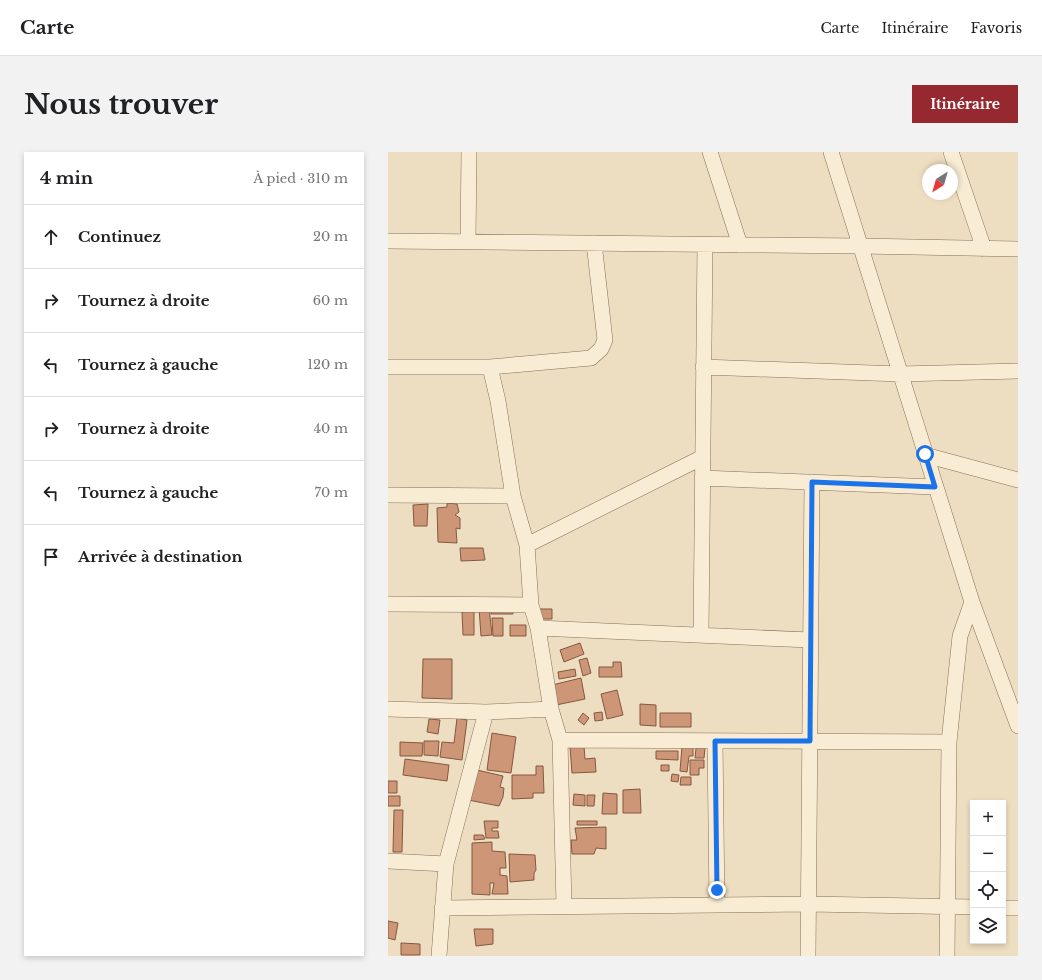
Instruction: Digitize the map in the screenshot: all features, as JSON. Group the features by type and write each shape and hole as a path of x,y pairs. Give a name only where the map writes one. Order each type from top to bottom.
{"street":[{"path":"468,242 469,152"},
{"path":"710,152 740,245"},
{"path":"831,152 972,602 1018,726"},
{"path":"951,152 984,249"},
{"path":"388,241 1018,249"},
{"path":"388,367 490,367 591,358 601,349 605,340 594,244"},
{"path":"701,635 705,244"},
{"path":"490,367 498,401 513,496 527,545 531,605 538,628 552,709 560,740 564,906"},
{"path":"703,367 900,374 1018,371"},
{"path":"925,454 1018,480"},
{"path":"527,545 702,457"},
{"path":"702,478 935,487"},
{"path":"808,956 812,482"},
{"path":"388,495 513,496"},
{"path":"947,956 949,742 960,636 972,602"},
{"path":"388,604 531,605"},
{"path":"538,628 810,640"},
{"path":"388,710 486,712 552,709"},
{"path":"438,956 446,864 486,712"},
{"path":"560,740 949,742"},
{"path":"715,741 717,905"},
{"path":"388,861 446,864"},
{"path":"442,908 808,904 970,907"},
{"path":"1006,908 1018,908"}],"building":[{"path":"447,503 457,504 459,512 455,515 460,518 460,529 456,528 457,543 438,542 437,508 447,507"},
{"path":"428,504 427,526 414,526 413,505"},
{"path":"460,548 483,548 485,560 461,561"},
{"path":"489,607 492,635 481,636 479,608"},
{"path":"513,607 513,614 491,614 491,608"},
{"path":"536,609 552,609 552,619 536,619"},
{"path":"474,611 474,635 463,635 462,612"},
{"path":"492,618 503,618 503,636 493,636"},
{"path":"510,625 526,625 526,636 510,636"},
{"path":"580,643 584,654 564,662 560,650"},
{"path":"587,658 591,673 583,676 579,660"},
{"path":"423,659 452,659 452,699 422,698"},
{"path":"613,662 621,662 622,677 599,677 599,667 613,667"},
{"path":"575,669 576,676 559,679 558,672"},
{"path":"581,678 585,699 556,705 552,685"},
{"path":"617,690 623,715 607,719 601,694"},
{"path":"640,704 656,705 656,726 640,725"},
{"path":"602,712 603,720 595,721 594,713"},
{"path":"583,713 589,718 584,725 578,720"},
{"path":"660,713 691,713 691,727 660,727"},
{"path":"457,718 467,720 462,760 440,757 442,742 454,743"},
{"path":"429,719 440,720 438,734 427,732"},
{"path":"492,733 516,737 511,773 487,770"},
{"path":"424,741 439,741 438,756 424,755"},
{"path":"400,742 423,743 422,756 400,756"},
{"path":"584,746 585,759 595,758 596,772 572,773 570,747"},
{"path":"682,746 693,747 693,756 689,756 687,772 680,771"},
{"path":"696,748 705,748 704,758 695,758"},
{"path":"656,751 678,751 678,760 656,759"},
{"path":"405,759 449,765 447,781 403,775"},
{"path":"690,760 704,760 704,768 699,768 699,775 690,775"},
{"path":"661,765 669,765 669,771 661,771"},
{"path":"536,766 543,766 544,793 533,793 533,798 512,799 512,775 536,775"},
{"path":"477,770 503,776 500,787 504,788 503,797 499,806 468,800"},
{"path":"672,774 679,775 678,782 671,781"},
{"path":"681,777 691,777 691,785 680,785"},
{"path":"388,781 397,781 397,793 388,793"},
{"path":"640,789 641,813 623,813 623,790"},
{"path":"603,793 617,794 617,814 602,814"},
{"path":"574,794 585,795 585,806 573,805"},
{"path":"587,795 595,795 594,806 587,806"},
{"path":"388,796 400,796 400,806 388,806"},
{"path":"394,810 403,810 402,852 393,852"},
{"path":"484,821 498,821 498,828 492,828 492,831 498,831 499,838 486,838"},
{"path":"577,821 597,821 597,825 577,825"},
{"path":"606,827 606,849 596,848 594,854 572,854 571,840 577,840 575,828"},
{"path":"474,835 483,835 485,839 474,840"},
{"path":"492,842 492,851 505,852 506,868 500,868 500,875 507,876 508,894 492,894 494,883 490,883 490,895 472,894 472,843"},
{"path":"509,854 535,855 536,870 534,873 534,880 510,882"},
{"path":"388,921 398,923 395,940 388,938"},
{"path":"474,929 493,929 493,944 476,946"},
{"path":"401,943 420,944 420,955 401,955"}],"route":[{"path":"717,890 715,741 810,741 812,482 935,487 925,454"}]}
